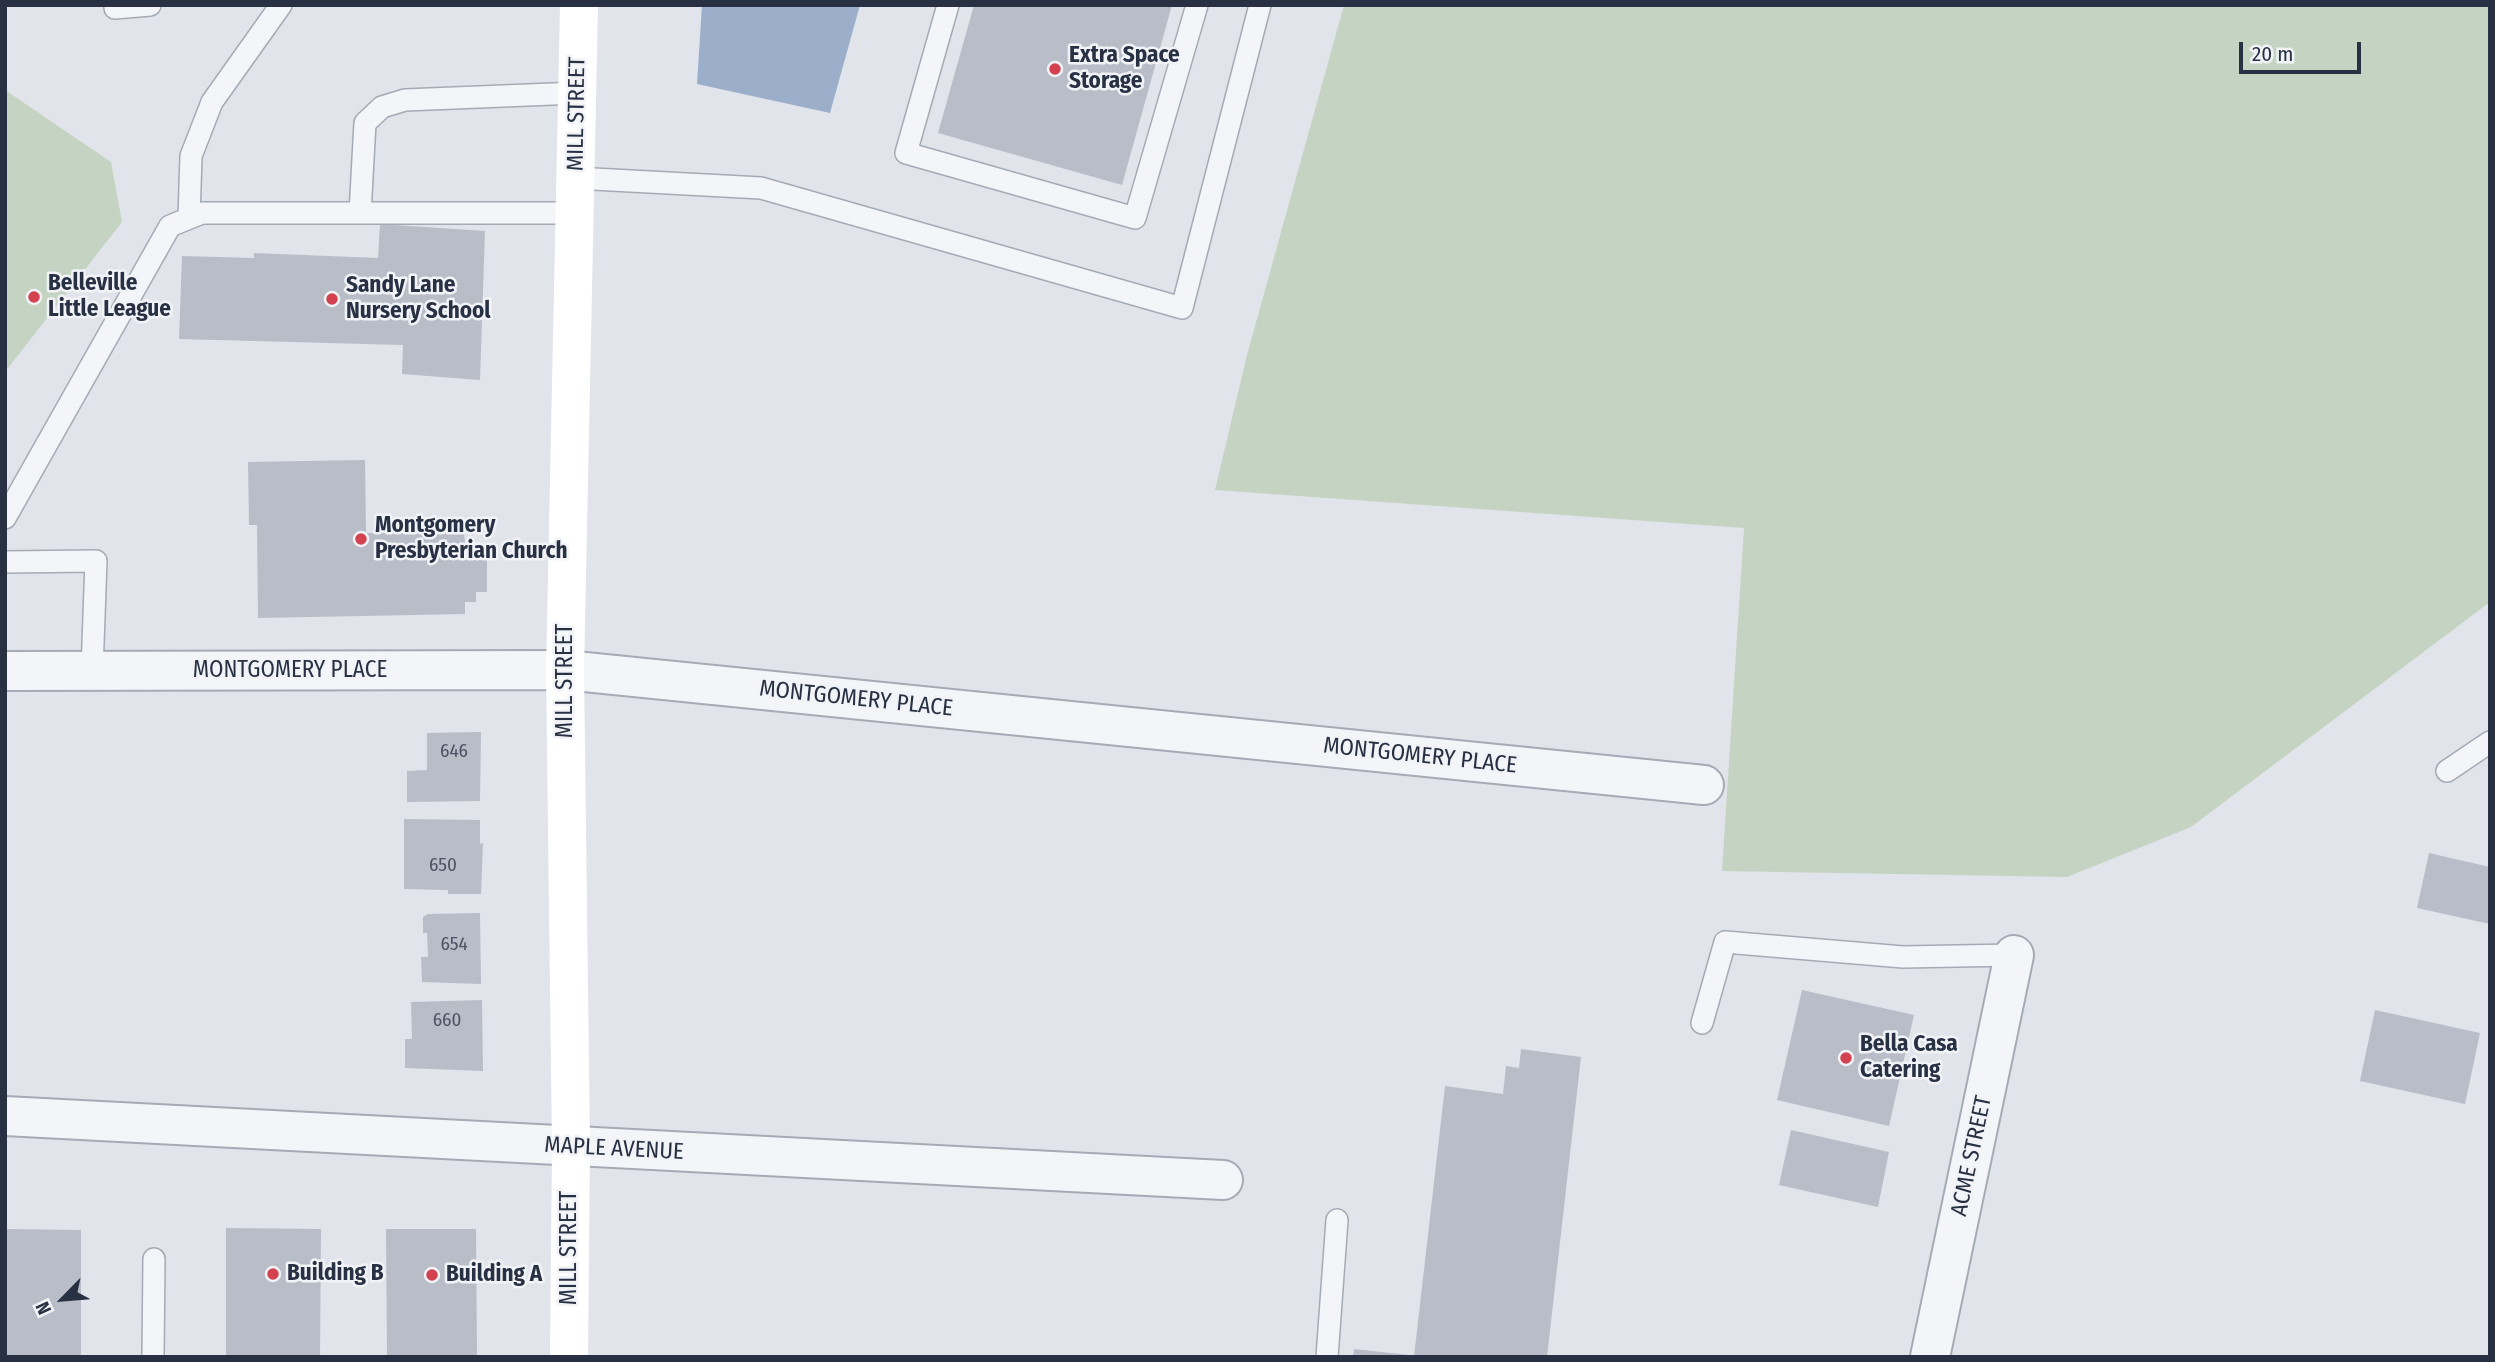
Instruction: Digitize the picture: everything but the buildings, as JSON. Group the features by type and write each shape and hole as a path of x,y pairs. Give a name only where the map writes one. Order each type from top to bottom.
{"street":[{"name":"MILL STREET","path":"569,1357 570,1147 565,670 579,5"},
{"name":"MONTGOMERY PLACE","path":"5,671 565,670 1704,785"},
{"name":"ACME STREET","path":"1930,1357 2014,954"},
{"name":"MAPLE AVENUE","path":"5,1116 1223,1180"}],"lane":[{"path":"115,5 115,8 150,5"},
{"path":"189,218 191,156 212,102 281,5"},
{"path":"948,5 906,153 1135,218 1197,5"},
{"path":"5,518 170,226 202,213 360,213 575,196 761,188 1182,309 1260,5"},
{"path":"360,213 365,123 382,107 405,100 577,93"},
{"path":"5,562 96,561 92,671"},
{"path":"2447,771 2490,742"},
{"path":"1702,1023 1725,942 1903,957 2014,954"},
{"path":"1327,1357 1337,1220"},
{"path":"153,1357 154,1259"}],"green space":[{"path":"1344,5 2490,5 2490,602 2191,827 2067,877 1722,871 1744,528 1215,490 1247,355"},
{"name":"Belleville Little League","path":"5,90 111,162 122,222 5,372"}],"water":[{"path":"702,5 860,5 830,113 697,84"}],"place":[{"name":"Extra Space Storage","path":"1055,69"},
{"name":"Belleville Little League","path":"34,297"},
{"name":"Sandy Lane Nursery School","path":"332,299"},
{"name":"Montgomery Presbyterian Church","path":"361,539"},
{"name":"Bella Casa Catering","path":"1846,1058"},
{"name":"Building B","path":"273,1274"},
{"name":"Building A","path":"432,1275"}]}
